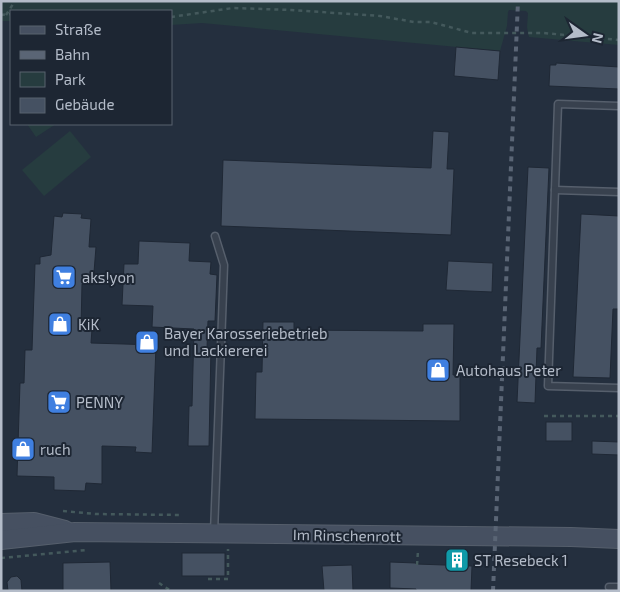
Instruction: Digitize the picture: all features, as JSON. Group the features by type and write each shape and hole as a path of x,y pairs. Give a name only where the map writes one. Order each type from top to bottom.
{"main road":[{"name":"Im Rinschenrott","path":"1,523 34,522 75,532"},
{"name":"Im Rinschenrott","path":"1,540 75,532 619,539"}],"lane":[{"path":"619,106 558,104 548,386 619,388"},
{"path":"555,190 619,192"},
{"path":"214,534 224,265 215,236"},
{"path":"609,587 619,587"}],"path":[{"path":"6,15 15,1"},
{"path":"172,17 233,8 291,10 380,16 414,22 431,22 472,33 544,33 619,40"},
{"path":"1,15 10,14"},
{"path":"544,416 619,416"},
{"path":"60,511 95,514 178,515"},
{"path":"208,579 228,579 228,548"},
{"path":"1,558 96,549"},
{"path":"417,564 418,550"},
{"path":"160,583 171,591"}],"green space":[{"path":"1,1 619,1 619,45 529,37 527,27 528,13 526,11 509,10 500,51 202,23 172,25 172,10 10,10 10,21 1,21"},
{"path":"28,125 54,125 36,137"},
{"path":"70,131 91,157 44,196 22,170"}],"building":[{"path":"456,47 500,51 498,80 454,76"},
{"path":"556,63 619,67 619,89 549,86 550,65 556,65"},
{"path":"433,131 449,132 447,169 454,169 451,235 221,226 223,160 431,168"},
{"path":"528,167 549,168 541,348 537,348 535,403 517,402"},
{"path":"63,213 82,214 81,218 91,219 89,247 96,247 93,285 82,284 81,328 92,329 91,343 156,345 152,453 135,452 136,447 102,446 102,484 86,483 85,491 54,490 54,477 17,476 20,383 24,383 25,350 32,350 35,264 40,264 40,257 51,255 54,216 62,217"},
{"path":"581,214 619,216 619,309 613,309 610,378 573,377"},
{"path":"139,241 190,243 189,261 211,262 210,274 217,275 215,321 208,321 207,348 211,348 209,446 188,446 189,406 192,406 194,329 152,327 153,306 122,305 124,264 138,264"},
{"path":"448,261 493,263 492,292 446,290"},
{"name":"Autohaus Peter","path":"263,322 294,322 294,330 423,331 423,324 454,324 453,375 460,375 460,421 255,419 256,372 262,372"},
{"path":"546,422 572,422 572,441 546,441"},
{"path":"592,441 619,442 619,455 592,454"},
{"path":"182,553 225,553 225,576 182,576"},
{"path":"110,562 111,591 63,591 63,563"},
{"path":"390,562 472,566 471,591 416,591 416,589 390,588"},
{"path":"352,565 353,591 324,591 322,566"},
{"path":"17,576 21,580 22,591 8,591 7,582 11,577"}],"railway":[{"path":"493,591 518,1"}],"place":[{"name":"aks!yon","path":"64,277"},
{"name":"KiK","path":"60,324"},
{"name":"Bayer Karosseriebetrieb und Lackiererei","path":"147,342"},
{"name":"Autohaus Peter","path":"438,370"},
{"name":"PENNY","path":"59,402"},
{"name":"ruch","path":"23,449"},
{"name":"ST Resebeck 1","path":"457,560"}]}
